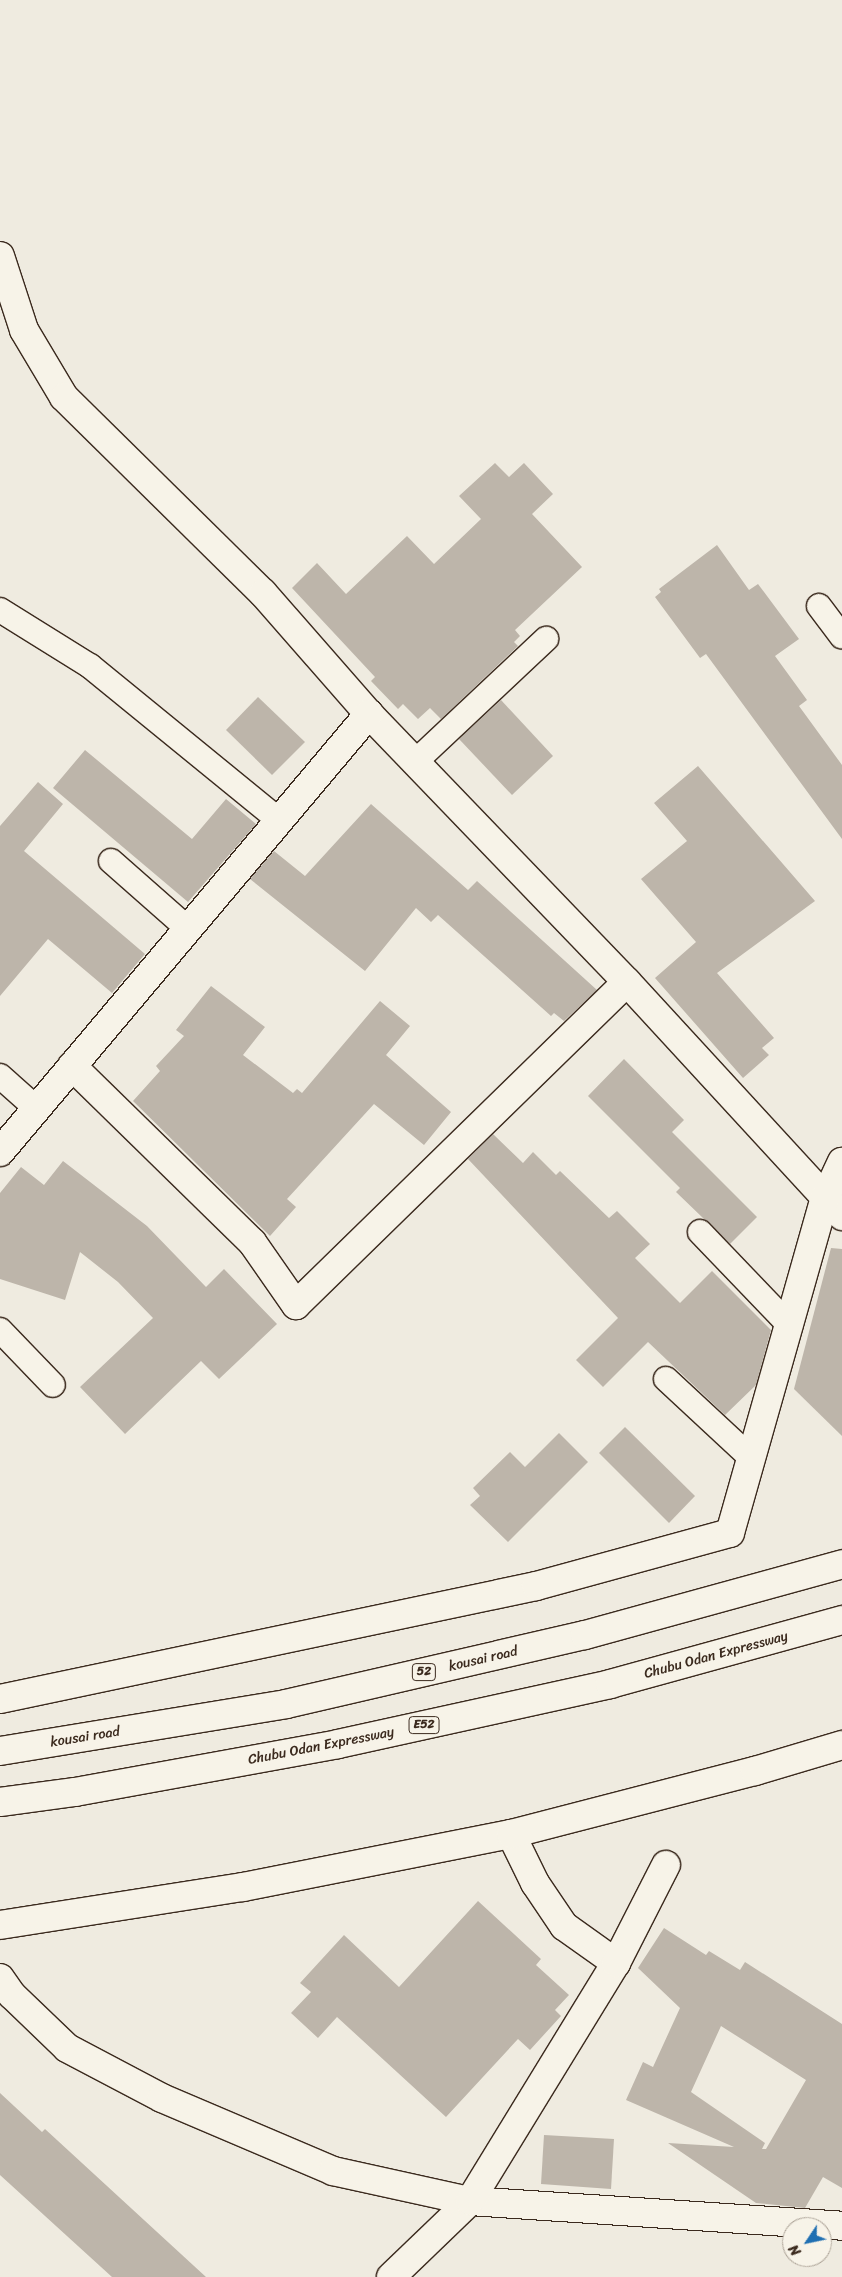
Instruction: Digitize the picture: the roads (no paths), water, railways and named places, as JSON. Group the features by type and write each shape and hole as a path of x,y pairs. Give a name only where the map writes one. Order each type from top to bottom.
{"main road":[{"path":"0,256 24,330 64,396 263,593 369,714 627,982 834,1207"},
{"path":"0,1152 369,714"},
{"path":"72,1066 252,1242 296,1305 627,982"},
{"path":"0,1699 536,1586 730,1533 790,1326 834,1207 842,1162"},
{"name":"kousai road","path":"0,1751 286,1704 585,1635 842,1564"},
{"name":"Chubu Odan Expressway","path":"0,1802 75,1792 338,1744 610,1684 842,1620"},
{"path":"0,1925 243,1887 511,1834 755,1771 842,1745"},
{"path":"511,1834 535,1883 564,1926 616,1963"},
{"path":"391,2277 470,2201 616,1963 666,1865"},
{"path":"0,1978 12,1995 68,2048 162,2098 333,2171 470,2201 842,2226"}],"lane":[{"path":"819,606 842,636"},
{"path":"0,610 90,666 280,820"},
{"path":"415,762 546,639"},
{"path":"110,861 188,929"},
{"path":"0,1076 37,1109"},
{"path":"700,1232 790,1326"},
{"path":"0,1330 53,1385"},
{"path":"666,1379 752,1458"}]}
